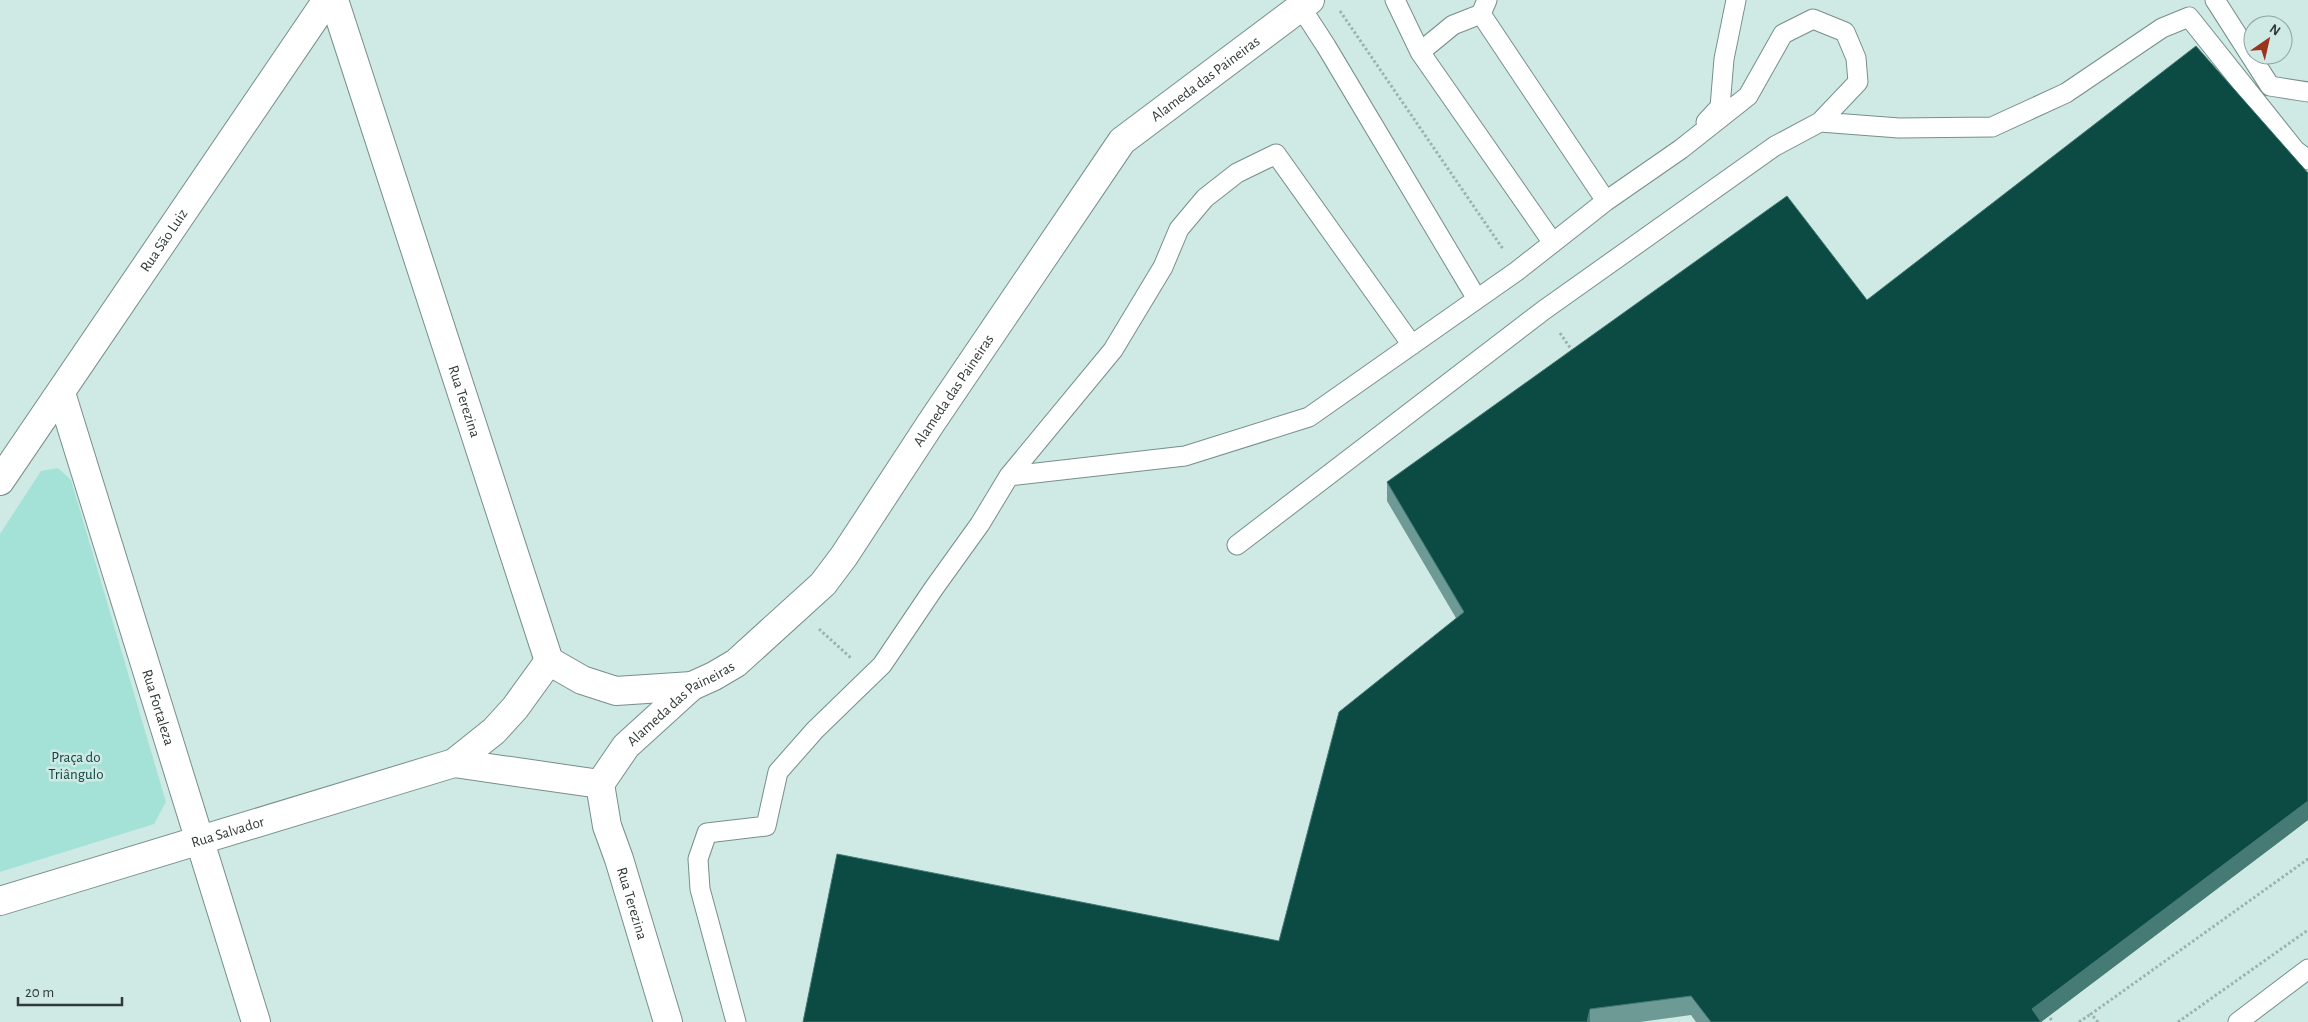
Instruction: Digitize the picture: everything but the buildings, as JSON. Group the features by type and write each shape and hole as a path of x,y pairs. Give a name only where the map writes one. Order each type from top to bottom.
{"street":[{"name":"Rua São Luiz","path":"0,481 328,0"},
{"name":"Rua Terezina","path":"334,0 549,661"},
{"name":"Alameda das Paineiras","path":"600,784 626,746 692,686 736,663 822,584 839,563 931,422 1122,141 1305,3"},
{"name":"Rua Fortaleza","path":"61,393 256,1022"},
{"path":"549,661 582,680 616,691 692,686"},
{"name":"Rua Salvador","path":"0,901 454,763 494,731 515,708 549,661"},
{"name":"Rua Salvador","path":"454,763 600,784"},
{"name":"Rua Terezina","path":"600,784 606,826 619,859 668,1022"}],"lane":[{"path":"1395,0 1420,52 1554,243"},
{"path":"1682,150 1720,107 1724,59 1736,0"},
{"path":"2215,0 2270,86 2308,92"},
{"path":"1305,3 1326,46 1477,299"},
{"path":"1420,52 1453,25 1484,7 1606,200"},
{"path":"1820,122 1899,128 1992,127 2066,93 2162,28 2189,17 2295,150 2308,160"},
{"path":"1009,476 1185,456 1274,430 1309,417 1518,271 1606,200 1682,150 1748,96 1783,34 1813,20 1844,32 1856,58 1858,82 1820,122 1775,146 1544,310 1237,545"},
{"path":"736,1022 700,889 698,858 707,833 766,826 778,772 815,730 882,665 980,524 1009,476 1113,350 1163,268 1179,229 1199,204 1237,173 1276,154 1412,345"},
{"path":"2238,1022 2308,969"}],"path":[{"path":"1338,8 1518,271"},
{"path":"1544,310 1575,355"},
{"path":"812,624 870,677"},
{"path":"2079,1022 2308,859"},
{"path":"2178,1022 2308,930"},
{"path":"2043,1008 2053,1022"},
{"path":"2091,1014 2098,1022"}],"green space":[{"name":"Praça do Triângulo","path":"58,468 71,480 166,802 154,824 0,872 0,534 41,471"}]}
